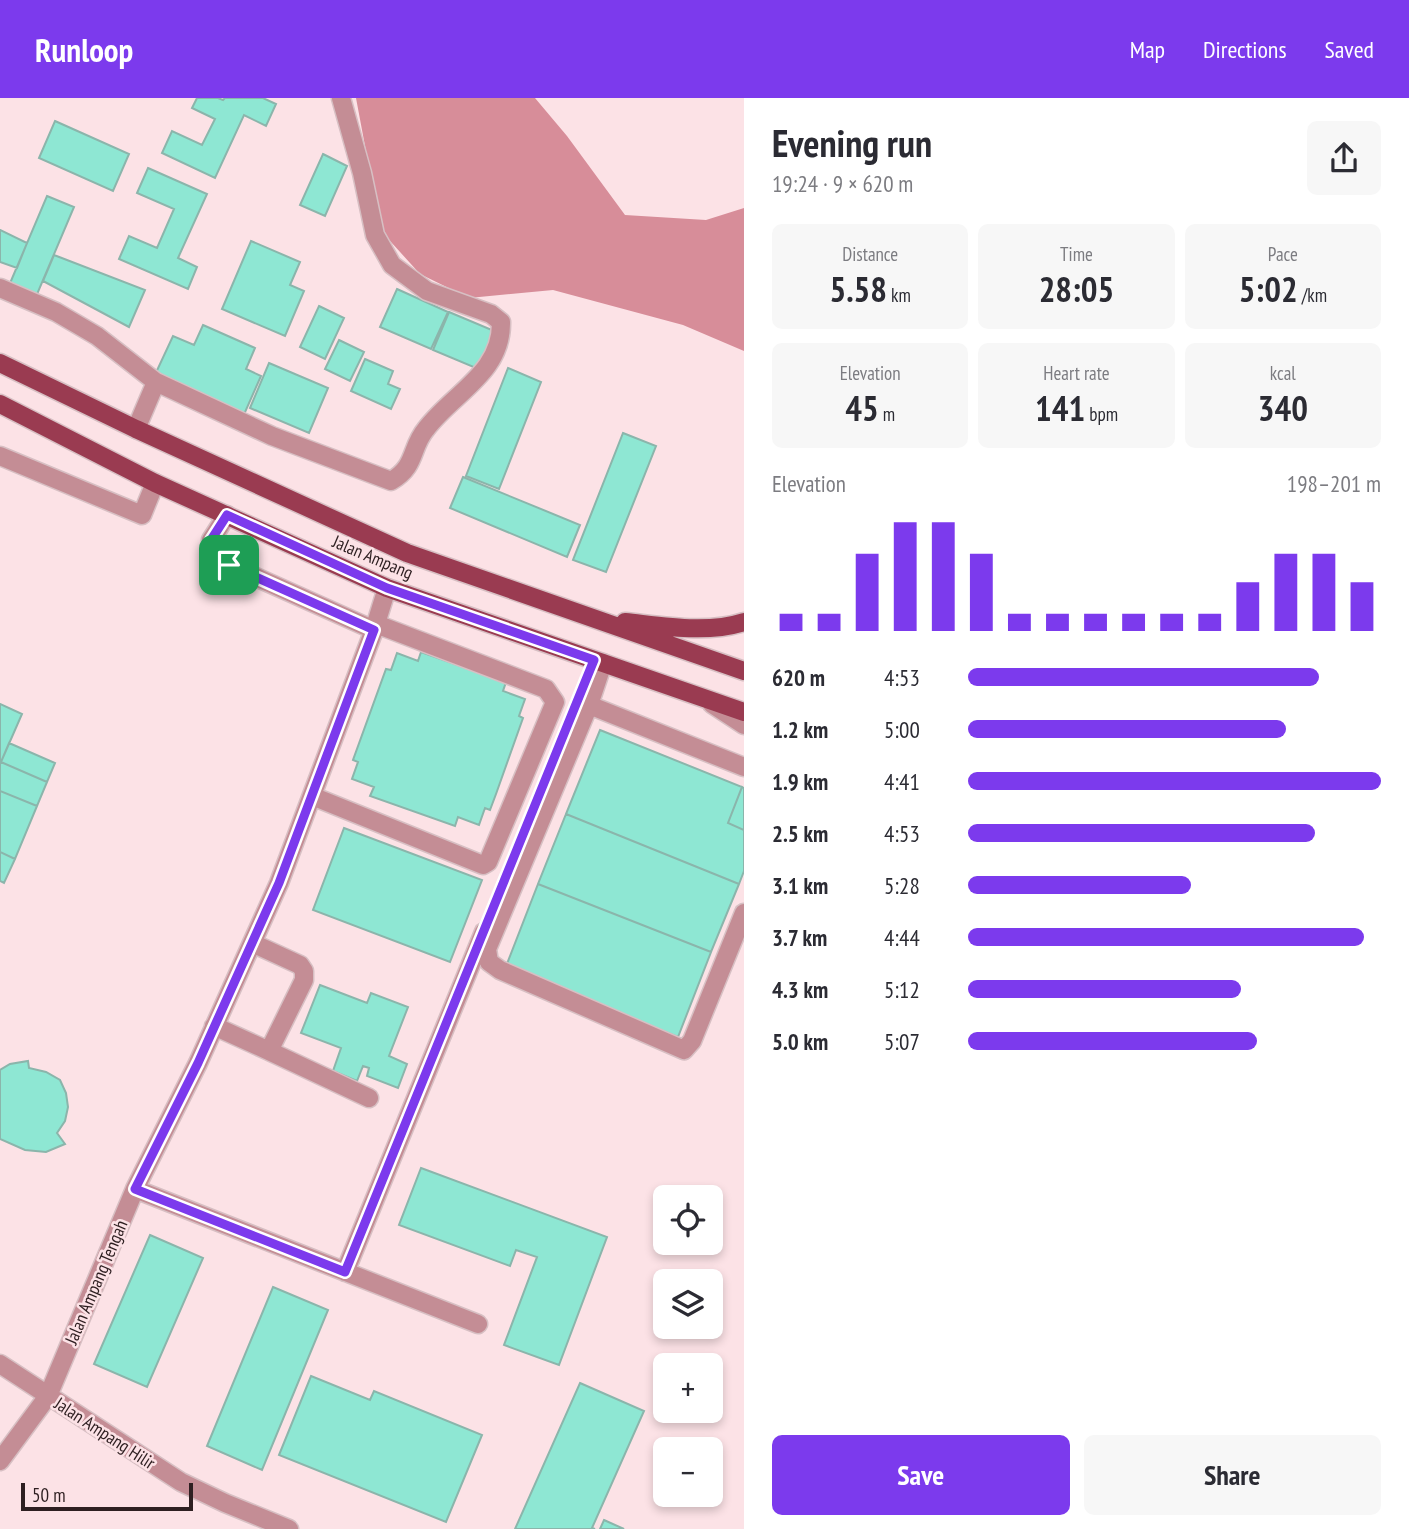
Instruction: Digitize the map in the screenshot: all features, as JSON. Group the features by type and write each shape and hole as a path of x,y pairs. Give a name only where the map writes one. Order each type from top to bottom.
{"main road":[{"name":"Jalan Ampang","path":"0,363 136,429 407,553 744,671"},
{"name":"Jalan Ampang","path":"0,404 155,482 387,588 744,712"},
{"path":"593,618 673,627 730,626 744,622"}],"street":[{"path":"0,288 56,312 97,336 156,382 272,436 391,481 403,474 425,430 487,369 501,337 501,322 491,314 427,291 392,265 375,235 341,98"},
{"path":"136,429 156,382"},
{"path":"0,456 142,515 155,482"},
{"path":"227,515 211,540 213,554 229,565 375,627 546,690 555,702 488,862 483,865 312,796"},
{"name":"Jalan Ampang Tengah","path":"0,1461 48,1396 135,1189 279,883 375,627 387,588"},
{"path":"599,662 589,705 488,949 489,962 500,970 684,1050 692,1041 744,913"},
{"path":"345,1272 599,662"},
{"path":"701,697 744,725"},
{"path":"589,705 744,767"},
{"path":"252,943 300,965 304,971 304,980 269,1051"},
{"path":"214,1026 369,1098"},
{"path":"135,1189 478,1324"},
{"name":"Jalan Ampang Hilir","path":"0,1364 181,1482 289,1529"}],"shaded area":[{"path":"356,98 535,98 567,136 625,215 706,220 744,208 744,351 683,325 553,290 469,298 420,274 381,231"}],"building":[{"path":"197,98 263,98 276,104 266,126 244,115 215,178 162,153 172,131 202,145 215,119 192,108"},
{"path":"55,121 129,154 113,191 39,158"},
{"path":"323,154 347,166 325,216 300,205"},
{"path":"148,168 207,194 178,258 197,267 188,289 119,259 129,236 157,248 174,209 137,193"},
{"path":"47,196 74,207 35,299 8,288"},
{"path":"0,230 27,243 17,268 0,262"},
{"path":"251,241 300,262 290,285 304,291 285,336 222,309"},
{"path":"54,255 145,290 129,327 43,281"},
{"path":"397,289 448,312 431,349 380,327"},
{"path":"319,306 344,318 325,359 300,347"},
{"path":"449,312 499,333 483,371 433,350"},
{"path":"203,325 255,348 246,369 261,376 242,419 153,379 173,336 194,345"},
{"path":"339,340 364,352 350,381 325,369"},
{"path":"365,359 393,371 388,384 400,389 391,409 351,391"},
{"path":"269,363 328,388 309,433 250,408"},
{"path":"508,368 541,382 499,489 466,476"},
{"path":"623,433 656,446 606,572 573,560"},
{"path":"463,477 580,525 567,557 450,508"},
{"path":"421,652 506,682 503,691 525,699 519,716 523,718 496,794 490,810 485,808 479,825 458,817 455,826 370,796 374,787 352,779 358,762 353,760 386,669 391,670 397,653 418,661"},
{"path":"0,704 22,714 1,762 47,782 37,806 0,791"},
{"path":"600,730 742,787 728,823 744,830 744,871 739,884 566,814"},
{"path":"9,743 55,763 47,782 1,762"},
{"path":"742,787 744,788 744,830 728,823"},
{"path":"0,791 37,806 15,859 0,852"},
{"path":"566,814 739,884 711,952 538,884"},
{"path":"344,828 482,880 450,962 313,910"},
{"path":"0,852 15,859 4,883 0,881"},
{"path":"538,884 711,952 678,1037 505,969"},
{"path":"320,985 367,1003 371,993 408,1007 389,1056 407,1064 398,1088 367,1076 369,1068 363,1066 357,1081 333,1071 341,1048 301,1033"},
{"path":"28,1061 29,1068 46,1072 60,1080 66,1093 68,1107 65,1121 57,1133 65,1144 46,1152 25,1150 0,1139 0,1070 10,1064"},
{"path":"421,1168 607,1237 559,1365 504,1345 537,1257 516,1250 510,1266 399,1225"},
{"path":"150,1235 203,1258 147,1387 94,1364"},
{"path":"273,1287 328,1310 262,1470 207,1446"},
{"path":"311,1376 370,1400 374,1391 482,1435 446,1522 279,1455"},
{"path":"580,1383 644,1411 592,1528 595,1529 515,1529"},
{"path":"604,1520 624,1529 600,1529"}],"route":[{"path":"227,515 387,588 594,660 345,1272 135,1189 198,1063 279,883 374,630 229,565 213,554 211,540 227,515"}]}
